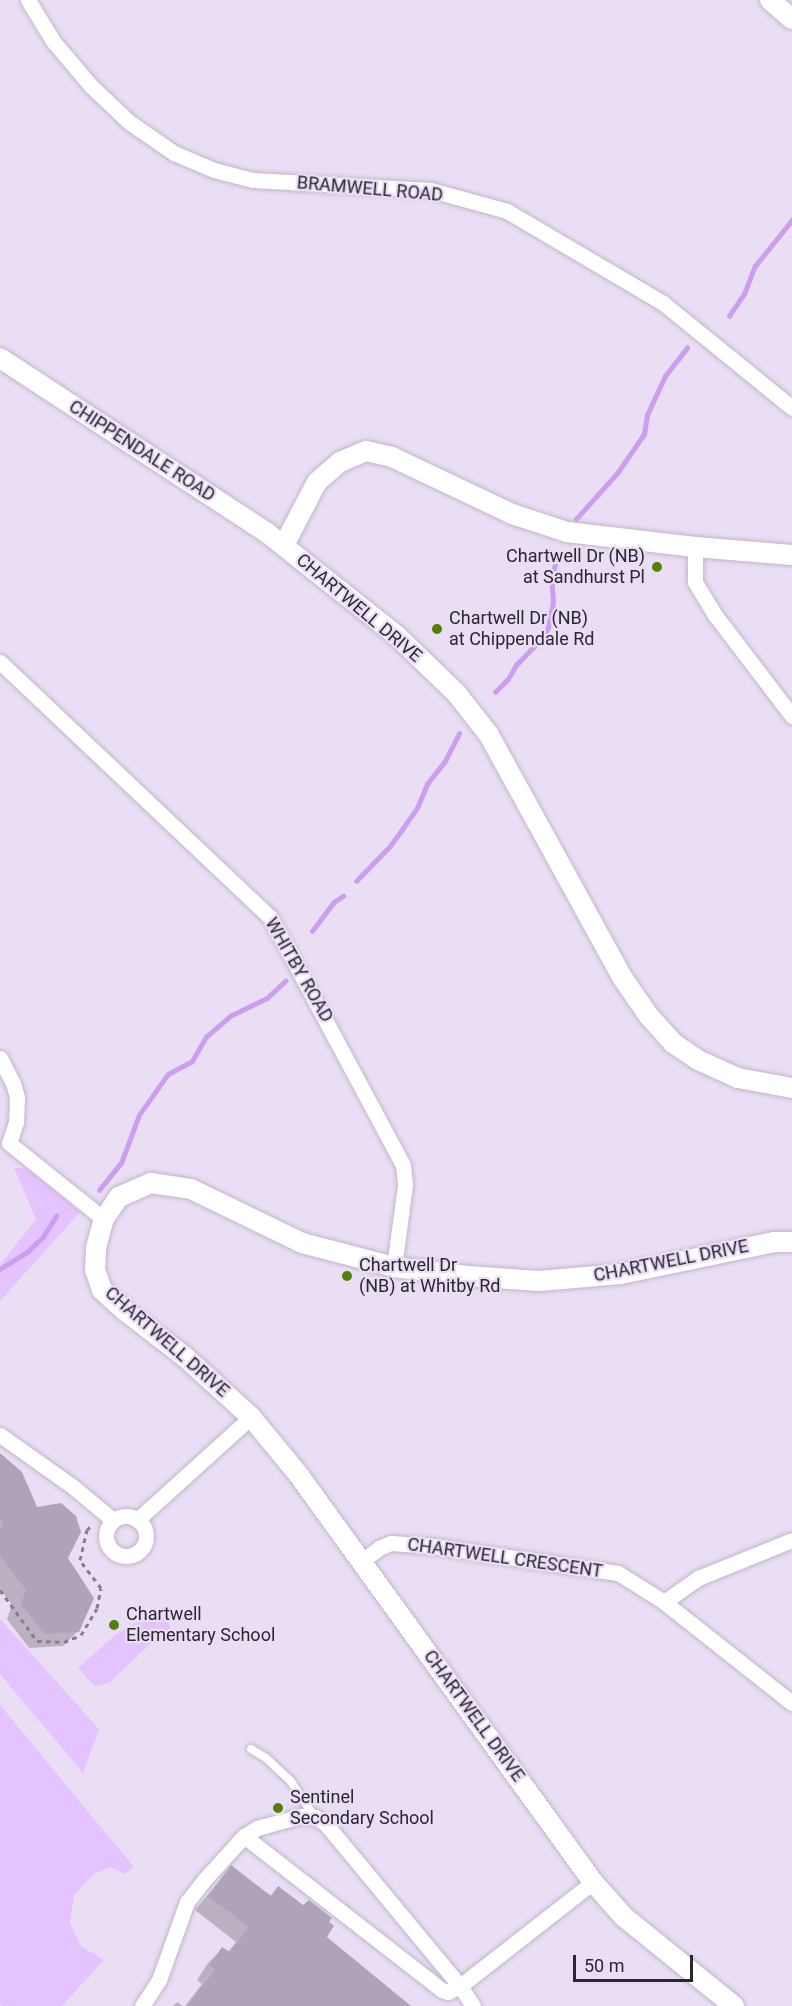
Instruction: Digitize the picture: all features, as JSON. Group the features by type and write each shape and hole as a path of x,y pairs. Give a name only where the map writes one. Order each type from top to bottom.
{"street":[{"name":"BRAMWELL ROAD","path":"28,0 53,41 91,86 129,122 174,153 214,170 253,180 431,190 507,211 663,303 792,408"},
{"path":"770,0 792,19"},
{"name":"CHIPPENDALE ROAD","path":"0,358 284,545"},
{"name":"CHARTWELL DRIVE","path":"792,555 695,547 567,532 512,514 392,457 366,451 340,462 317,482 284,545 396,635 464,702 489,735 622,977 648,1015 673,1043 698,1060 738,1078 792,1088"},
{"path":"695,547 695,582 715,615 792,716"},
{"name":"WHITBY ROAD","path":"0,662 270,917 403,1165 405,1185 394,1267"},
{"path":"0,1058 14,1083 17,1097 16,1122 5,1142 104,1219"},
{"name":"CHARTWELL DRIVE","path":"734,2006 624,1917 593,1882 298,1474 251,1417 178,1351 124,1310 102,1290 95,1270 96,1248 104,1219 119,1197 151,1183 191,1189 302,1244 394,1267 539,1281 621,1275 774,1242 792,1242"},
{"path":"137,1520 251,1417"},
{"path":"0,1435 72,1486 108,1516 125,1516 137,1520 145,1530 144,1543 136,1553 123,1556 111,1550 106,1538 108,1516"},
{"path":"664,1602 698,1578 792,1540"},
{"name":"CHARTWELL CRESCENT","path":"361,1562 379,1548 391,1543 433,1546 618,1573 664,1602 792,1703"},
{"path":"142,2006 159,1980 187,1902 244,1836 257,1828 301,1816 315,1817 325,1823 460,1986 473,2006"},
{"path":"244,1836 442,1990 448,1992 460,1986 593,1882"}],"lane":[{"path":"251,1749 267,1758 290,1780 315,1817"}],"path":[{"path":"0,1590 37,1641 64,1642 81,1635 97,1608 101,1588 80,1560 87,1530 108,1516"}],"shaded area":[{"path":"14,1168 27,1168 80,1212 0,1301 0,1265 36,1219"},
{"path":"160,1615 169,1624 172,1634 149,1645 109,1683 95,1686 78,1668 114,1636 138,1621"},
{"path":"0,1619 99,1729 83,1773 0,1674"},
{"path":"0,1705 134,1867 125,1874 110,1867 93,1875 74,1895 70,1923 81,1946 104,1960 62,2006 2,2006 0,2004"}],"building":[{"path":"0,1453 22,1472 37,1507 61,1503 76,1516 81,1532 68,1558 94,1598 79,1632 44,1634 21,1604 26,1590 0,1556 0,1531 3,1524 0,1517"},
{"path":"231,1865 271,1896 278,1886 303,1905 309,1900 332,1918 329,1922 334,1926 327,1937 411,2006 187,2006 215,1970 210,1965 222,1947 230,1952 249,1927 208,1896"}],"waterway":[{"path":"729,316 744,294 755,266 792,220"},
{"path":"576,519 618,472 644,434 647,415 665,376 687,348"},
{"path":"495,692 548,628 553,602 551,576 555,565"},
{"path":"356,881 390,846 417,808 427,784 445,761 459,733"},
{"path":"312,931 334,902 343,896"},
{"path":"99,1190 121,1163 139,1115 168,1074 192,1061 206,1037 230,1016 267,998 285,981"},
{"path":"0,1269 27,1252 43,1237 56,1216"}],"place":[{"name":"Chartwell Dr (NB) at Sandhurst Pl","path":"657,567"},
{"name":"Chartwell Dr (NB) at Chippendale Rd","path":"437,629"},
{"name":"Chartwell Dr (NB) at Whitby Rd","path":"347,1276"},
{"name":"Chartwell Elementary School","path":"114,1625"},
{"name":"Sentinel Secondary School","path":"278,1808"}]}
